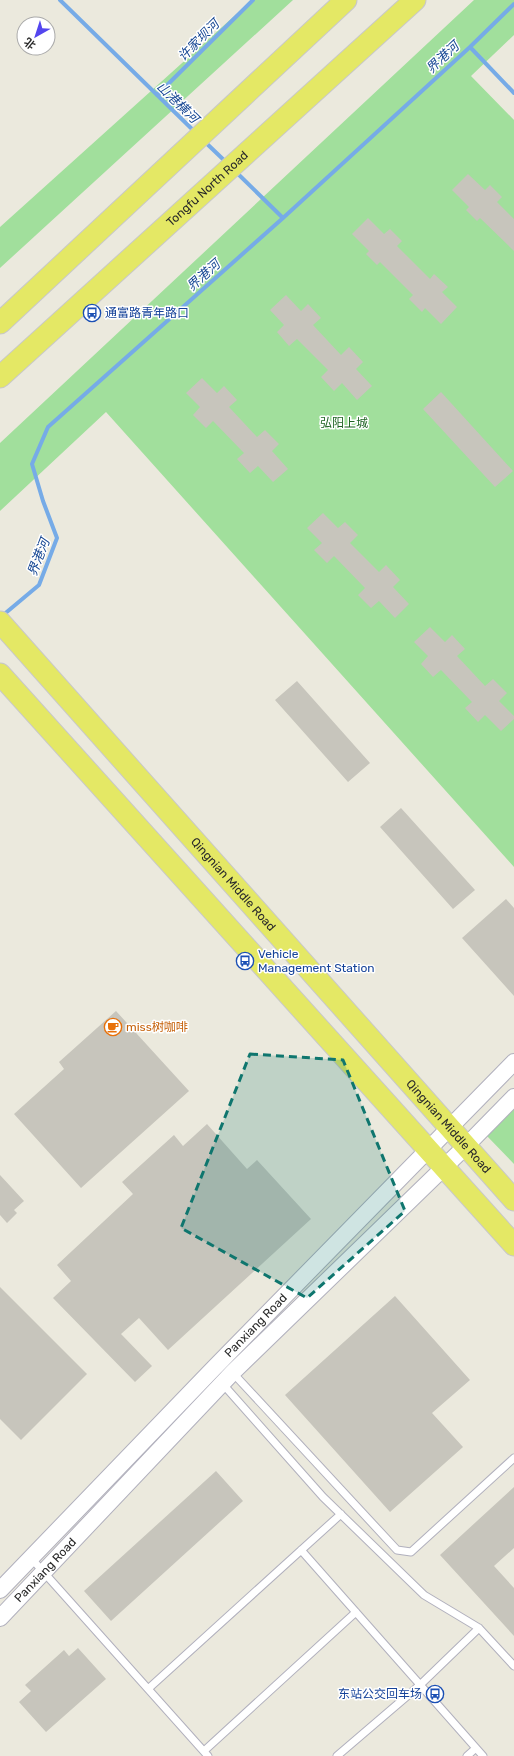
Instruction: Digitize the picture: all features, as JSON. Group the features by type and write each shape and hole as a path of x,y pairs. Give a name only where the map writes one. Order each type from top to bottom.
{"main road":[{"path":"0,323 346,0"},
{"name":"Tongfu North Road","path":"0,377 415,0"},
{"name":"Qingnian Middle Road","path":"0,622 119,754 449,1129 514,1200"},
{"path":"0,674 514,1245"}],"street":[{"name":"Panxiang Road","path":"0,1618 44,1572 223,1373 428,1149 514,1062"},
{"name":"Panxiang Road","path":"0,1590 30,1558 223,1373 465,1146 514,1097"}],"lane":[{"path":"223,1373 397,1550 411,1552 514,1458"},
{"path":"223,1373 323,1497 424,1595 479,1628 514,1666"},
{"path":"148,1689 341,1514"},
{"path":"301,1550 483,1756"},
{"path":"30,1558 206,1754 356,1612"},
{"path":"337,1756 420,1685 479,1628"},
{"path":"467,1756 476,1748"}],"highlighted area":[{"path":"250,1054 343,1060 405,1211 307,1298 181,1228"}],"green space":[{"path":"252,0 293,0 0,268 0,227"},
{"name":"弘阳上城","path":"474,0 514,0 514,35 471,76 514,120 514,867 106,412 0,511 0,443"},
{"path":"514,1108 514,1164 486,1135"}],"building":[{"path":"468,174 485,190 490,185 502,197 497,202 514,219 514,251 480,218 477,221 466,210 469,207 452,190"},
{"path":"368,218 384,234 390,229 402,241 397,246 430,279 434,274 448,287 442,292 457,307 441,324 425,308 422,312 409,299 413,295 380,262 377,265 366,254 369,251 352,234"},
{"path":"286,295 301,311 308,304 321,318 313,325 341,355 349,347 363,362 356,369 372,386 357,400 342,383 334,391 321,377 328,370 297,339 289,346 277,332 284,325 270,310"},
{"path":"202,378 217,393 224,386 237,400 229,407 257,437 265,430 279,444 272,451 288,469 273,482 258,466 250,473 237,459 244,453 213,421 206,428 193,415 200,407 186,393"},
{"path":"441,392 513,471 495,487 423,409"},
{"path":"323,513 338,528 345,522 358,535 350,543 379,572 386,565 400,580 393,587 409,604 395,618 379,601 371,608 358,595 365,588 334,556 327,563 314,550 322,543 307,528"},
{"path":"430,627 445,642 452,635 465,649 457,656 485,686 493,679 507,693 499,701 514,716 514,719 501,731 485,715 478,722 465,708 472,702 441,670 433,677 421,664 428,656 414,642"},
{"path":"297,681 370,763 348,782 275,700"},
{"path":"401,808 475,890 453,909 380,827"},
{"path":"506,899 514,908 514,996 462,938"},
{"path":"116,1011 189,1091 81,1188 14,1114 64,1069 59,1062"},
{"path":"207,1124 247,1169 257,1160 311,1219 168,1350 139,1318 121,1334 152,1366 135,1382 53,1298 71,1281 57,1265 133,1194 122,1182 174,1135 183,1146"},
{"path":"0,1175 24,1201 14,1210 17,1213 7,1223 0,1215"},
{"path":"0,1287 87,1374 21,1440 0,1419"},
{"path":"395,1296 470,1380 432,1413 463,1447 390,1512 285,1395"},
{"path":"216,1471 243,1501 111,1621 84,1591"},
{"path":"514,1487 514,1548 494,1566 514,1588 514,1636 440,1555"},
{"path":"78,1648 106,1679 46,1732 19,1702 31,1691 25,1685 64,1650 69,1656"}],"waterway":[{"name":"山港横河","path":"60,0 195,132"},
{"name":"许家坝河","path":"157,95 253,0"},
{"name":"界港河","path":"2,616 39,585 57,538 43,501 32,464 48,427 283,218 470,47 514,4"},
{"path":"470,47 514,93"},
{"name":"山港横河","path":"204,141 227,163"},
{"name":"山港横河","path":"236,172 283,218"}],"place":[{"name":"通富路青年路口","path":"92,313"},
{"name":"Vehicle Management Station","path":"245,961"},
{"name":"miss树咖啡","path":"113,1027"},
{"name":"东站公交回车场","path":"435,1694"}]}
